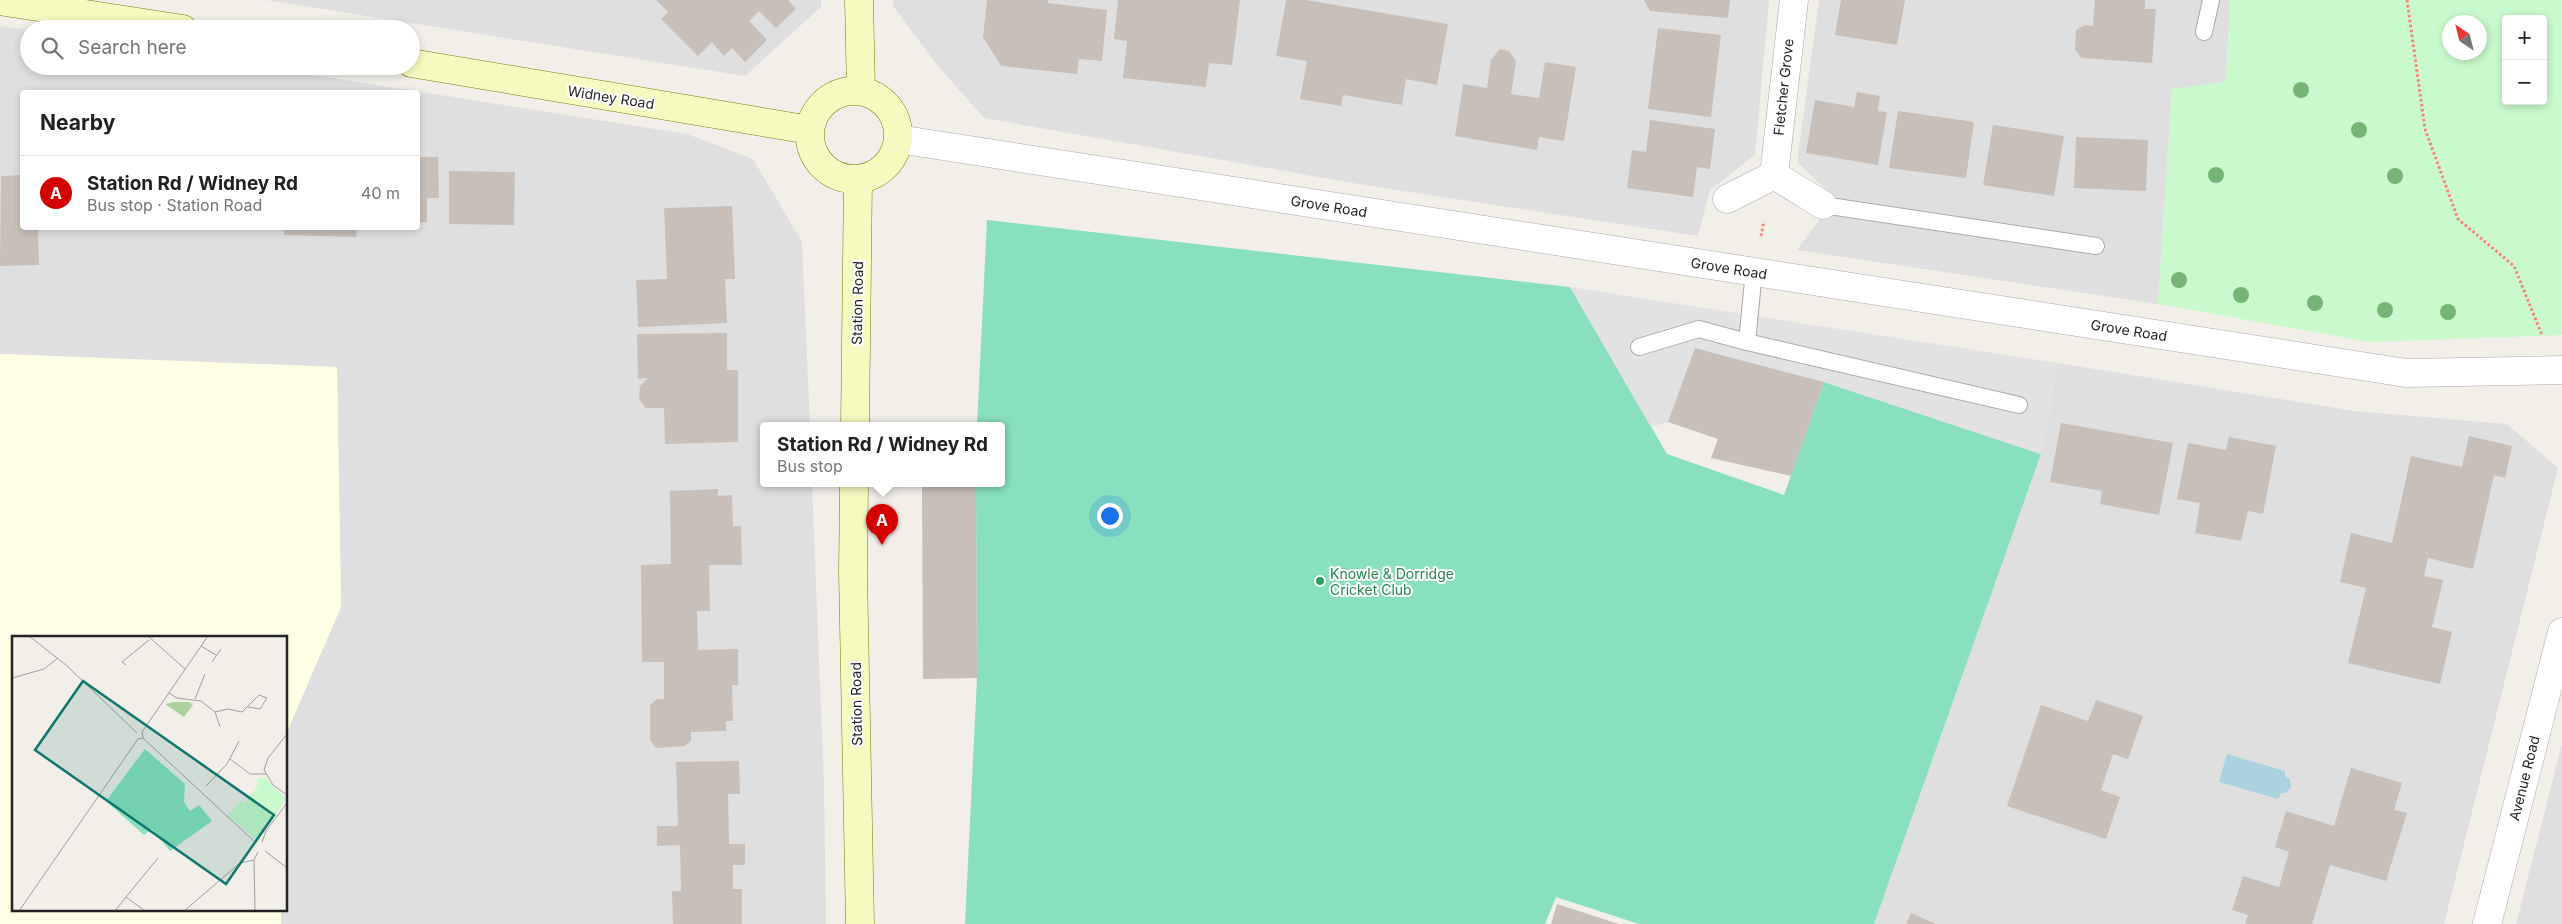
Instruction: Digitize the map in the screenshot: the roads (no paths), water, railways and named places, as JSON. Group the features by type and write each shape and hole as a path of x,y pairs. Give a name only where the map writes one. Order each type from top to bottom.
{"main road":[{"path":"859,0 861,91"},
{"path":"0,1 124,20"},
{"name":"Widney Road","path":"420,65 810,130"},
{"path":"861,91 886,104 896,120 898,139 889,162 880,170 858,180 832,174 822,166 814,155 810,143 810,130 816,112 827,99 843,92 861,91"},
{"name":"Station Road","path":"855,422 858,180"},
{"name":"Station Road","path":"854,487 853,573 860,924"}],"street":[{"name":"Fletcher Grove","path":"1774,175 1794,0"},
{"name":"Grove Road","path":"898,139 2406,372 2559,370"},
{"path":"1727,199 1774,175 1823,205"},
{"name":"Avenue Road","path":"2487,924 2562,632"}],"lane":[{"path":"2204,32 2211,0"},
{"path":"1823,205 2096,246"},
{"path":"1747,342 1754,271"},
{"path":"1640,347 1699,329 1747,342 2019,405"}],"water":[{"path":"2227,754 2285,771 2285,776 2290,779 2291,787 2286,793 2281,793 2278,799 2219,782"}],"place":[{"name":"Station Rd / Widney Rd","path":"882,545"},
{"name":"Knowle & Dorridge Cricket Club","path":"1320,581"}]}
